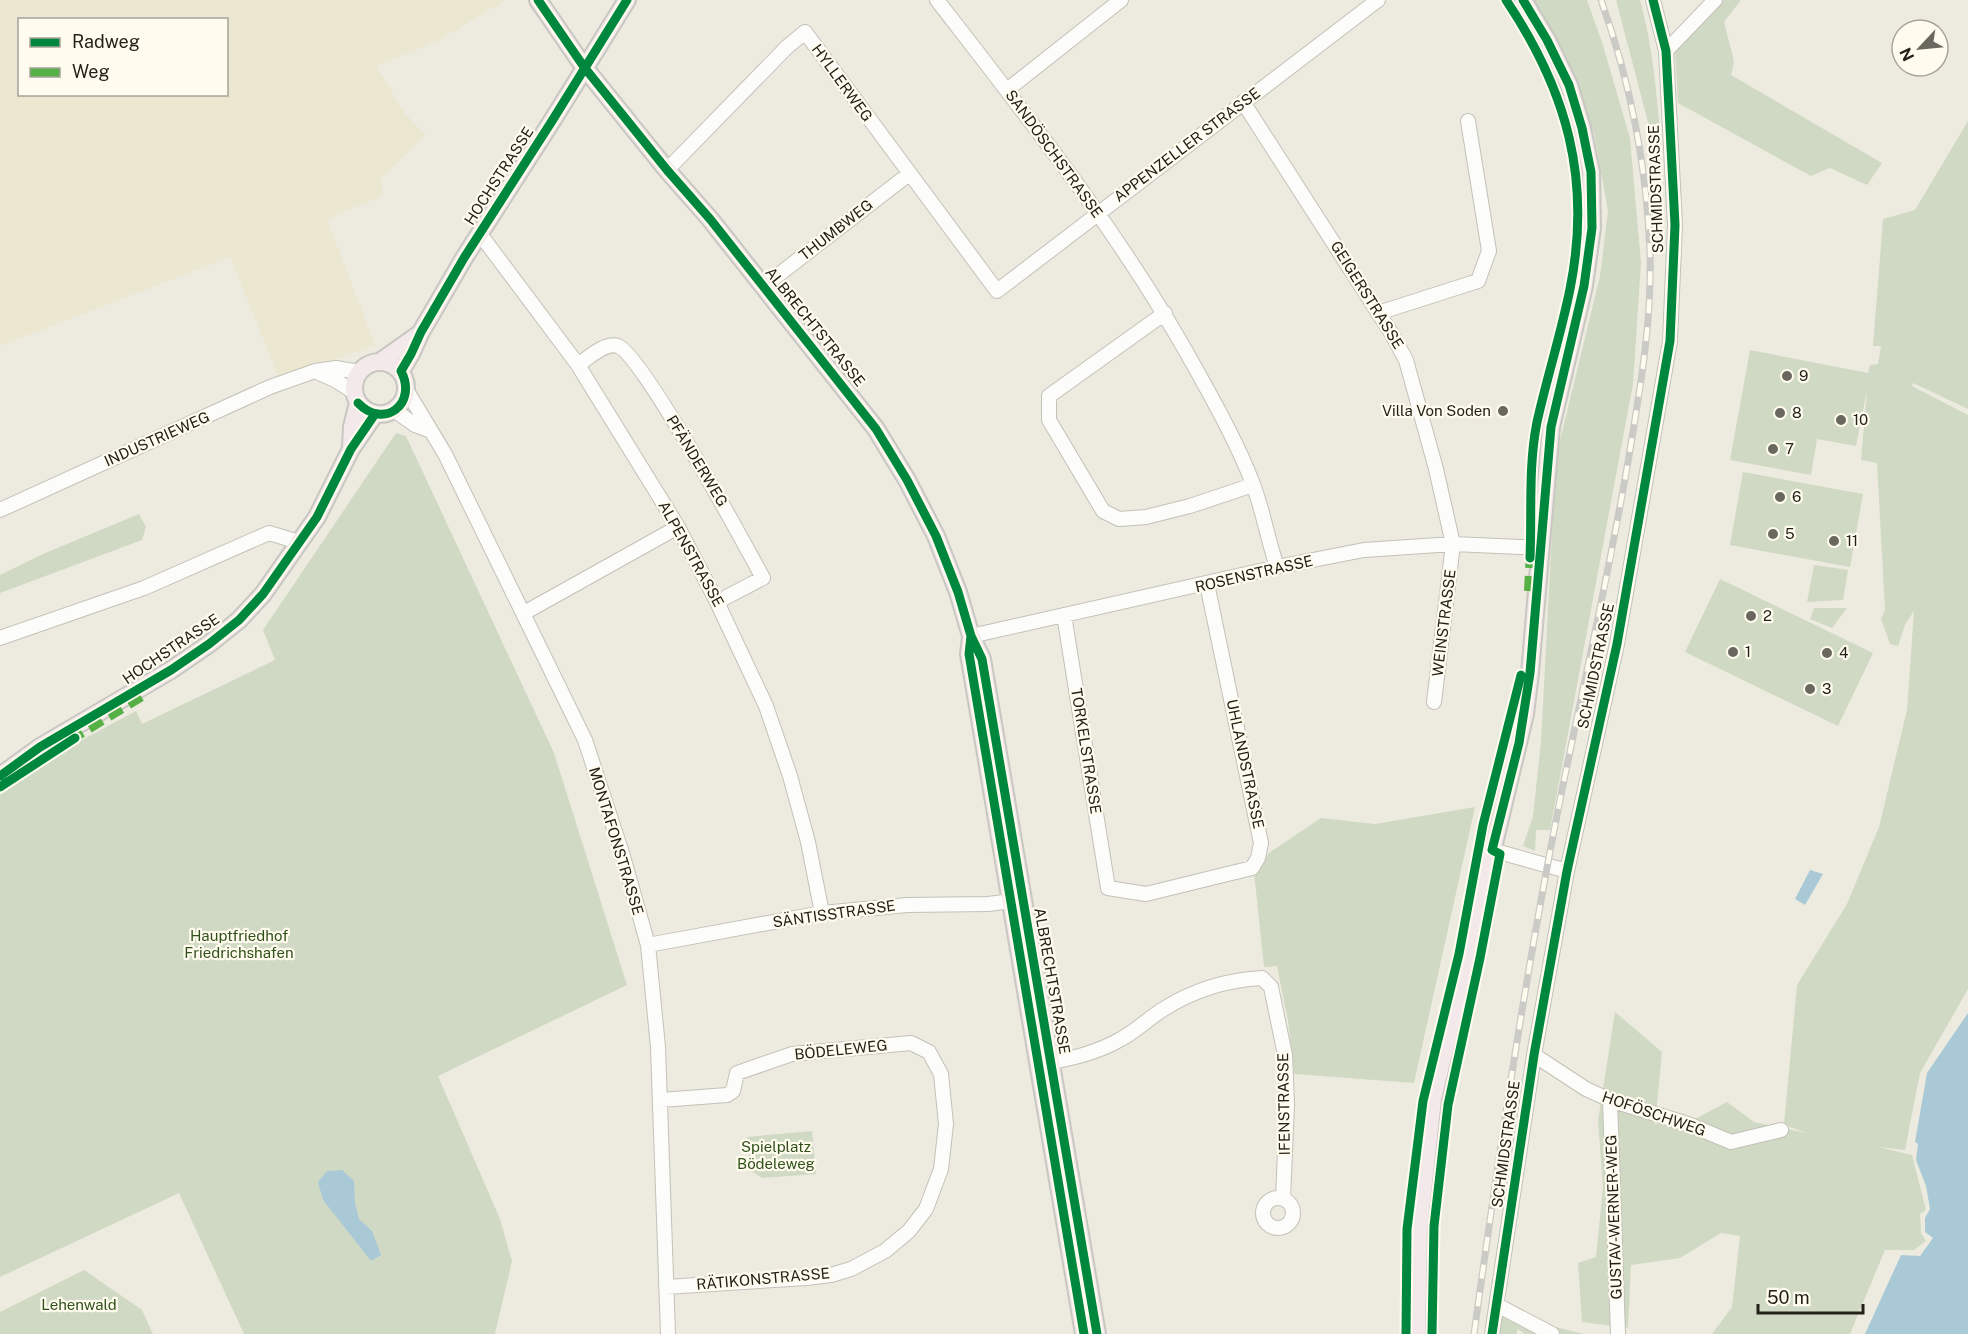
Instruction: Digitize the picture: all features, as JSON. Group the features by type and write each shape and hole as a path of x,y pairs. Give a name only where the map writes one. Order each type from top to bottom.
{"main road":[{"name":"ALBRECHTSTRASSE","path":"538,0 584,68 764,286 876,429 936,536 958,592 971,636 969,654 1044,1064 1084,1334"},
{"name":"HOCHSTRASSE","path":"401,371 421,332 480,234 627,0"},
{"path":"1417,1334 1419,1229 1433,1099 1525,714 1551,427 1584,286 1592,228 1591,172 1582,128 1569,86 1547,40 1523,0"},
{"name":"HOCHSTRASSE","path":"381,361 421,332"},
{"path":"381,361 392,364 401,371 406,381 407,391 404,400 390,413 375,414 367,411 356,398 356,378 359,372 370,363 381,361"},
{"name":"HOCHSTRASSE","path":"351,449 356,398"},
{"name":"HOCHSTRASSE","path":"0,776 40,747 126,697 209,644 239,620 263,594 300,542 326,502 351,449 375,414"},
{"name":"ALBRECHTSTRASSE","path":"1044,1064 1097,1334"}],"street":[{"name":"SANDÖSCHSTRASSE","path":"937,0 1098,213 1165,313 1217,408 1253,485 1276,567"},
{"path":"1007,90 1121,0"},
{"name":"APPENZELLER STRASSE","path":"997,291 1378,0"},
{"name":"SCHMIDSTRASSE","path":"1492,1334 1534,1055 1567,871 1617,644 1670,341 1675,225 1666,51 1653,0"},
{"path":"1666,51 1715,0"},
{"name":"HYLLERWEG","path":"667,170 787,47 805,32 997,291"},
{"name":"GEIGERSTRASSE","path":"1243,102 1406,360 1436,469 1453,544"},
{"path":"1378,313 1478,281 1489,251 1468,121"},
{"name":"THUMBWEG","path":"764,286 909,174"},
{"name":"ALPENSTRASSE","path":"480,234 578,365 678,527 717,602 766,706 808,842 822,913"},
{"path":"1165,313 1049,396 1049,420 1103,511 1119,519 1146,517 1190,506 1253,485"},
{"name":"PFÄNDERWEG","path":"578,365 607,346 616,345 624,349 652,387 714,488 763,578 717,602"},
{"name":"INDUSTRIEWEG","path":"0,510 270,387 315,371 336,368 359,372"},
{"path":"315,371 335,380 356,398"},
{"name":"MONTAFONSTRASSE","path":"407,391 445,454 585,740 622,853 648,945 661,1100 668,1334"},
{"path":"394,410 415,425 431,431"},
{"path":"524,613 678,527"},
{"path":"0,638 144,588 269,533 300,542"},
{"name":"ROSENSTRASSE","path":"971,636 1276,567 1364,550 1453,544 1540,548"},
{"name":"WEINSTRASSE","path":"1434,702 1453,544"},
{"name":"UHLANDSTRASSE","path":"1108,888 1146,894 1252,868 1258,858 1262,843 1259,825 1208,584"},
{"name":"TORKELSTRASSE","path":"1064,615 1108,888"},
{"path":"1492,850 1567,871"},
{"name":"SÄNTISSTRASSE","path":"648,945 822,913 907,905 988,904 1016,901"},
{"name":"IFENSTRASSE","path":"1044,1064 1093,1053 1122,1039 1164,1009 1208,987 1262,978 1272,987 1284,1056 1287,1104 1283,1199"},
{"name":"BÖDELEWEG","path":"661,1100 727,1095 732,1091 737,1073 792,1054 911,1043 929,1052"},
{"name":"RÄTIKONSTRASSE","path":"666,1287 831,1275 851,1269 885,1251 909,1231 926,1209 941,1169 946,1124 941,1074 929,1052"},
{"name":"HOFÖSCHWEG","path":"1534,1055 1586,1089 1610,1100 1688,1124 1731,1142 1781,1130"},
{"name":"GUSTAV-WERNER-WEG","path":"1610,1100 1618,1334"},
{"path":"1497,1305 1552,1334"}],"shaded area":[{"path":"0,0 506,0 439,40 377,66 402,110 426,135 380,179 384,195 327,219 375,345 280,380 230,257 0,346"}],"green space":[{"path":"1533,0 1587,0 1602,42 1630,138 1641,263 1633,384 1550,830 1536,830 1535,851 1523,846 1533,816 1541,742 1556,457 1600,276 1608,211 1594,133 1565,57"},
{"path":"1616,0 1640,0 1651,54 1661,144 1654,145"},
{"path":"1723,0 1741,0 1724,22 1734,61 1731,75 1882,163 1867,185 1830,168 1811,176 1678,103 1675,50"},
{"path":"1968,121 1968,409 1913,383 1912,386 1968,415 1968,989 1920,1073 1905,1150 1878,1147 1912,1155 1926,1210 1920,1214 1921,1233 1926,1241 1914,1250 1885,1250 1850,1334 1712,1334 1732,1307 1740,1236 1721,1233 1680,1258 1631,1265 1628,1328 1582,1322 1578,1263 1596,1257 1603,1187 1598,1121 1615,1012 1662,1052 1655,1124 1697,1118 1727,1102 1754,1122 1807,1133 1784,1125 1797,985 1847,904 1879,827 1907,710 1914,611 1905,625 1898,646 1890,644 1881,619 1885,610 1877,463 1861,460 1867,390 1856,446 1817,439 1811,475 1730,460 1750,350 1868,373 1870,365 1878,364 1881,346 1873,346 1883,219 1915,210"},
{"name":"Hauptfriedhof Friedrichshafen","path":"396,433 406,436 554,753 627,985 438,1076 500,1219 512,1261 495,1334 244,1334 179,1193 0,1277 0,795 43,761 136,711 142,724 275,660 263,630"},
{"path":"1743,472 1863,494 1850,567 1730,545"},
{"path":"139,514 146,527 142,540 0,593 0,575 43,554"},
{"path":"1814,565 1848,570 1843,600 1807,602"},
{"path":"1720,579 1873,653 1838,726 1685,652"},
{"path":"1814,608 1847,608 1832,628 1810,619"},
{"path":"1475,807 1414,1083 1294,1074 1288,1021 1277,966 1264,967 1254,872 1261,867 1269,853 1321,818 1375,824"},
{"name":"Spielplatz Bödeleweg","path":"812,1131 816,1174 762,1178 750,1170 747,1137"},
{"name":"Lehenwald","path":"84,1270 142,1310 153,1334 0,1334 0,1312"},
{"path":"1499,1313 1584,1334 1525,1334 1518,1329 1516,1334 1495,1334"}],"water":[{"path":"1810,870 1823,874 1805,905 1795,899"},
{"path":"1968,1013 1968,1334 1865,1334 1901,1255 1920,1256 1933,1238 1925,1232 1925,1218 1930,1209 1926,1186 1916,1160 1918,1144 1915,1142 1927,1073"},
{"path":"342,1170 354,1181 355,1203 359,1219 372,1231 381,1255 371,1261 323,1200 318,1182 327,1171"}],"railway":[{"path":"1474,1334 1525,993 1562,790 1622,498 1647,330 1650,253 1641,157 1628,93 1601,0"}],"marked path":[{"path":"1528,591 1530,552"},
{"path":"70,741 147,694"}],"cycle path":[{"path":"538,0 584,67 667,170 710,219 876,429 907,480 936,536 958,592 971,636 982,659 1097,1334"},
{"path":"358,403 368,411 378,414 396,410 402,403 405,383 401,371 421,332 464,258 627,0"},
{"path":"1506,0 1545,68 1559,103 1576,174 1578,211 1576,249 1570,289 1534,439 1531,473 1530,558"},
{"path":"1432,1334 1434,1226 1448,1105 1500,854 1492,850 1519,743 1530,673 1551,427 1584,286 1592,228 1591,172 1582,128 1569,85 1547,40 1523,0"},
{"path":"1492,1334 1534,1055 1567,871 1617,644 1670,341 1675,225 1666,51 1653,0"},
{"path":"0,776 40,747 171,670 239,620 263,594 317,517 351,449 375,414"},
{"path":"971,636 969,654 1084,1334"},
{"path":"1406,1334 1407,1229 1423,1101 1459,954 1483,825 1521,675"},
{"path":"0,787 75,738"}],"place":[{"name":"9","path":"1787,376"},
{"name":"Villa Von Soden","path":"1503,411"},
{"name":"8","path":"1780,413"},
{"name":"10","path":"1841,420"},
{"name":"7","path":"1773,449"},
{"name":"6","path":"1780,497"},
{"name":"5","path":"1773,534"},
{"name":"11","path":"1834,541"},
{"name":"2","path":"1751,616"},
{"name":"1","path":"1733,652"},
{"name":"4","path":"1827,653"},
{"name":"3","path":"1810,689"}]}
